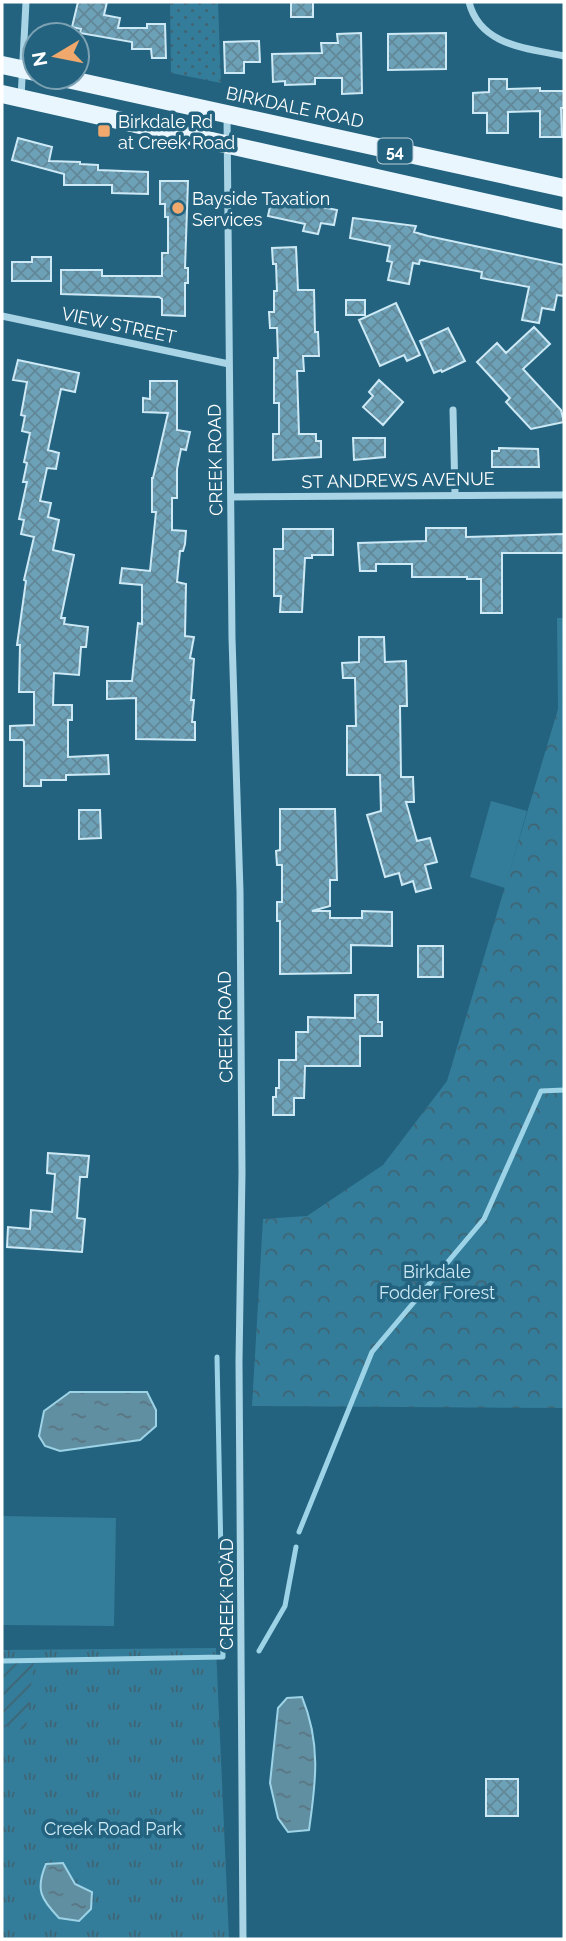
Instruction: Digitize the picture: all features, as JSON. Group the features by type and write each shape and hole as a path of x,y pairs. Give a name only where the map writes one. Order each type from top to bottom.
{"main road":[{"path":"2,65 21,69"},
{"name":"BIRKDALE ROAD","path":"91,84 564,188"},
{"name":"54","path":"2,94 564,219"}],"street":[{"path":"26,2 27,21"},
{"path":"469,2 476,20 506,44 564,56"},
{"path":"21,98 23,91"},
{"name":"CREEK ROAD","path":"227,114 232,638 240,891 242,1146 239,1361 243,1939"},
{"name":"VIEW STREET","path":"2,316 229,364"},
{"path":"453,410 454,494"},
{"name":"ST ANDREWS AVENUE","path":"231,497 564,495"}],"green space":[{"path":"170,2 218,2 221,83 171,73"},
{"name":"Birkdale Fodder Forest","path":"557,618 564,618 564,1408 252,1406 263,1219 307,1216 383,1165 447,1081 558,709"},
{"path":"491,801 527,811 505,888 470,877"},
{"path":"2,1516 116,1518 114,1626 2,1625"},
{"name":"Creek Road Park","path":"216,1648 229,1939 2,1939 2,1650"},
{"path":"34,1660 26,1730 2,1725 2,1661"}],"water":[{"path":"70,1392 147,1392 156,1410 156,1426 140,1440 60,1451 45,1446 39,1436 44,1411"},
{"path":"302,1697 312,1730 314,1795 309,1830 288,1832 278,1818 270,1783 278,1708 287,1698"},
{"path":"63,1863 75,1884 92,1892 91,1909 79,1921 59,1918 42,1894 41,1881 46,1864"}],"building":[{"path":"78,2 107,2 104,15 120,18 118,28 147,28 147,24 165,24 166,58 152,58 151,49 132,49 132,42 91,35 91,21 73,21"},
{"path":"291,2 313,2 313,17 291,17"},
{"path":"361,33 362,93 342,94 342,78 315,78 315,84 285,85 285,81 273,82 272,54 322,53 321,43 338,43 337,34"},
{"path":"446,33 446,69 388,70 388,34"},
{"path":"259,41 260,62 244,62 244,73 225,73 224,42"},
{"path":"489,79 507,79 507,89 540,88 540,91 564,91 564,108 561,108 562,137 540,137 540,111 508,112 508,133 487,133 487,113 473,113 473,93 489,92"},
{"path":"18,138 52,147 49,161 98,165 98,170 148,172 148,194 112,193 112,185 64,185 64,174 12,160"},
{"path":"160,181 188,181 185,268 188,268 188,283 185,283 185,316 162,315 162,299 159,297 61,294 61,270 102,270 102,276 162,276 162,253 168,253 168,217 165,217 165,204 160,204"},
{"path":"272,197 337,210 334,225 321,223 318,234 303,231 305,224 268,216"},
{"path":"353,218 416,226 414,232 428,236 564,265 564,296 557,295 554,310 542,308 539,323 522,320 529,287 481,278 482,272 420,260 419,264 413,263 409,284 388,280 392,262 387,261 390,246 350,238"},
{"path":"296,247 298,290 314,290 315,332 318,332 319,356 303,356 304,371 297,371 299,434 316,434 316,441 321,441 321,457 273,460 273,434 279,434 279,403 274,403 274,358 278,358 277,328 270,328 269,312 274,312 274,291 277,291 276,264 273,264 272,248"},
{"path":"32,257 51,257 51,281 12,281 12,262 32,262"},
{"path":"346,300 365,300 365,315 346,315"},
{"path":"396,303 420,355 407,361 404,355 380,366 359,320"},
{"path":"534,327 550,344 523,369 561,410 564,422 531,429 506,402 510,398 477,362 497,343 506,353"},
{"path":"448,328 465,361 434,373 420,341"},
{"path":"18,360 79,373 75,392 61,389 48,450 59,453 56,469 47,468 40,501 51,503 48,517 59,520 53,550 74,555 61,618 65,618 64,624 88,627 86,647 81,647 79,675 54,673 53,705 72,705 72,720 68,720 68,757 108,755 109,774 66,775 66,780 41,780 41,786 24,786 24,742 10,740 10,726 34,725 34,692 19,692 20,645 17,645 24,580 34,537 21,534 24,520 19,519 27,482 23,482 27,463 24,462 30,433 22,431 25,416 21,415 27,382 13,380"},
{"path":"379,380 403,402 383,425 363,407 373,396 369,392"},
{"path":"150,381 177,381 177,430 190,432 186,450 181,449 177,469 177,498 172,498 172,530 186,531 183,551 180,551 177,582 186,584 185,636 194,637 190,658 194,659 191,700 194,700 192,722 195,722 195,740 136,739 136,698 107,699 107,681 132,681 138,623 142,624 142,585 120,583 122,568 150,571 156,512 152,512 152,478 168,413 143,412 143,398 150,399"},
{"path":"353,438 385,438 385,457 354,460"},
{"path":"499,448 538,449 539,467 492,467 492,451 499,451"},
{"path":"426,528 466,528 466,537 564,534 564,553 502,553 502,613 481,613 481,579 412,577 412,564 376,564 376,571 360,571 358,543 426,541"},
{"path":"283,529 333,529 333,555 312,555 312,558 305,558 302,612 280,612 281,596 274,596 274,549 283,549"},
{"path":"359,637 384,637 385,662 406,661 407,706 400,706 401,777 413,777 414,802 406,802 417,841 430,838 437,862 425,865 431,888 416,892 413,881 402,885 399,873 385,877 367,815 381,811 380,775 347,775 347,726 356,726 355,678 343,678 342,663 359,662"},
{"path":"280,809 335,809 337,880 330,880 330,906 312,911 330,911 330,918 362,918 362,911 392,912 392,946 351,945 351,973 280,974 280,921 277,921 277,902 282,902 282,865 277,865 276,851 280,850"},
{"path":"79,810 100,810 101,838 79,839"},
{"path":"418,946 443,946 443,977 418,977"},
{"path":"355,995 378,995 378,1022 382,1022 382,1036 360,1036 360,1066 305,1066 304,1098 294,1098 294,1115 273,1115 273,1097 276,1097 276,1088 279,1088 279,1060 296,1060 296,1032 308,1032 308,1017 355,1018"},
{"path":"48,1153 89,1156 87,1177 80,1177 77,1218 85,1219 82,1252 7,1247 8,1227 30,1229 31,1210 52,1212 55,1174 47,1173"},
{"path":"486,1779 518,1779 518,1816 486,1816"}],"waterway":[{"path":"299,1532 372,1352 484,1219 541,1091 564,1090"},
{"path":"2,1661 223,1657 217,1357"},
{"path":"259,1651 285,1606 296,1547"}],"place":[{"name":"Birkdale Rd at Creek Road","path":"104,131"},
{"name":"Bayside Taxation Services","path":"178,208"}]}
